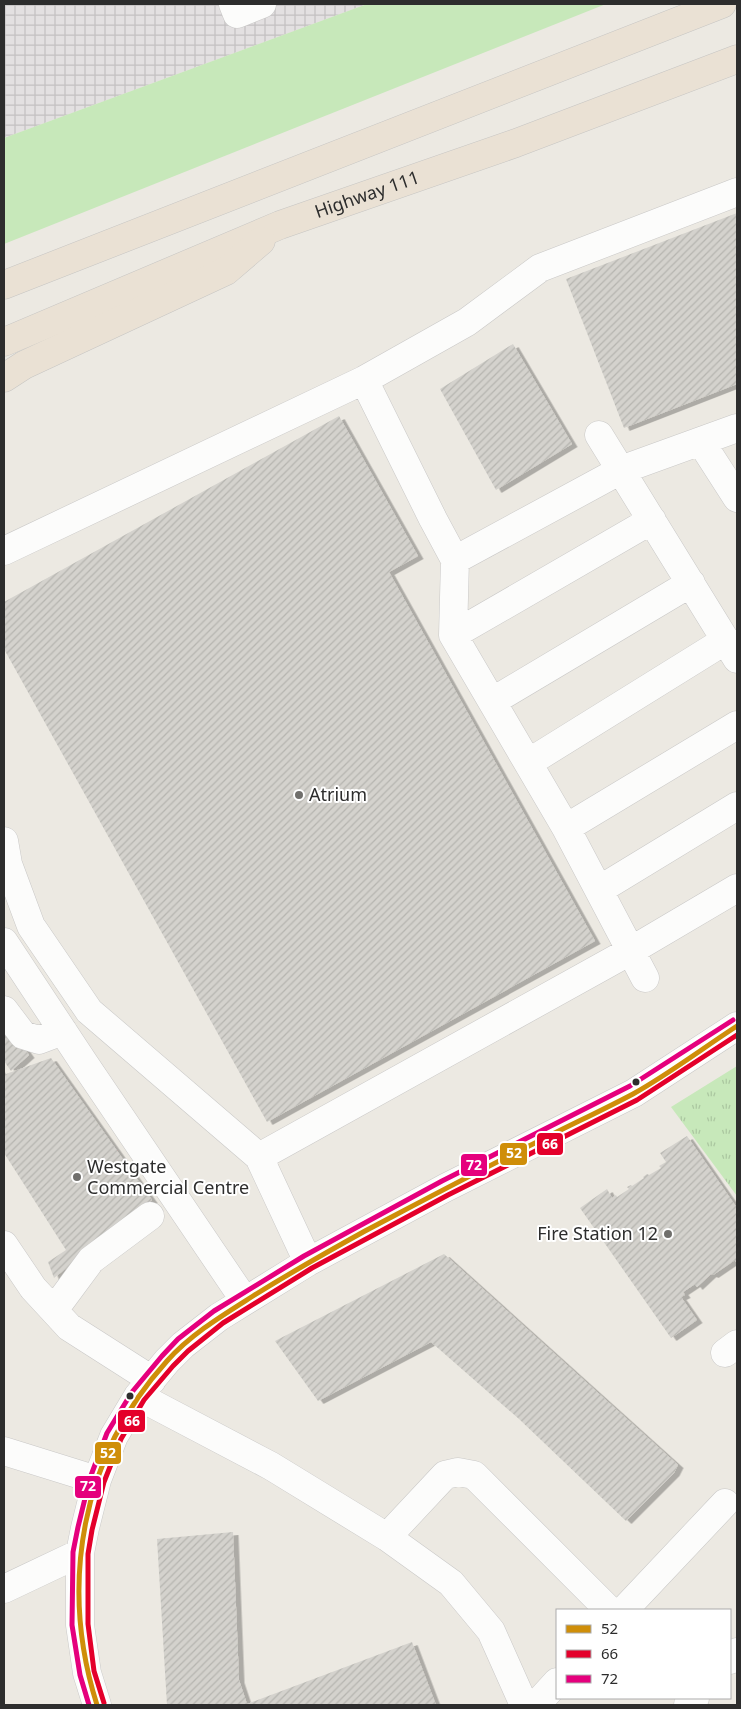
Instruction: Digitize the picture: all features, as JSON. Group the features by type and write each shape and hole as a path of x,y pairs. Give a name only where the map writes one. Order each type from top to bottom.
{"highway":[{"path":"4,285 722,4"},
{"name":"Highway 111","path":"4,342 280,225 516,143 737,59"},
{"path":"4,378 24,365 226,271 280,225"}],"street":[{"path":"233,4 237,14 262,4"},
{"path":"4,551 364,380 467,322 540,268 737,192"},
{"path":"364,380 432,519 455,560 453,635 566,828 632,950 645,978"},
{"path":"455,560 621,470 737,428"},
{"path":"528,763 731,649 599,436"},
{"path":"701,442 737,498"},
{"path":"453,635 652,520"},
{"path":"493,701 691,583"},
{"path":"566,828 737,725"},
{"path":"599,890 737,806"},
{"path":"4,841 8,864 31,926 89,1011 259,1158 308,1262"},
{"path":"259,1158 632,950 737,888"},
{"path":"4,942 245,1301"},
{"path":"4,1010 23,1034 38,1040 63,1031"},
{"path":"97,1705 87,1673 80,1625 80,1552 97,1480 114,1436 145,1388 167,1361 183,1345 219,1317 308,1262 445,1188 634,1093 737,1026"},
{"path":"54,1310 91,1260 150,1216"},
{"path":"4,1245 32,1288 69,1327 145,1388 387,1536 451,1583 491,1631 524,1705"},
{"path":"4,1451 97,1480"},
{"path":"387,1536 445,1475 458,1472 474,1475 609,1609"},
{"path":"625,1609 724,1503"},
{"path":"4,1589 80,1552"},
{"path":"536,1705 556,1683"}],"shaded area":[{"path":"4,4 367,4 4,138"}],"green space":[{"path":"367,4 606,4 4,244 4,138"},
{"path":"737,1066 737,1196 671,1107"}],"building":[{"path":"737,213 737,384 624,428 566,279"},
{"path":"513,344 572,444 496,490 440,389"},
{"name":"Atrium","path":"339,416 418,556 389,572 595,941 267,1122 4,649 4,602"},
{"path":"4,1019 29,1055 11,1071 4,1061"},
{"name":"Westgate Commercial Centre","path":"51,1058 152,1200 54,1278 48,1262 66,1250 4,1153 4,1069 6,1074"},
{"name":"Fire Station 12","path":"687,1136 737,1208 737,1264 735,1260 713,1275 711,1274 697,1287 695,1284 683,1292 685,1295 681,1297 697,1320 671,1338 580,1208 607,1189 612,1198 616,1195 617,1197 629,1189 627,1187 632,1186 647,1174 649,1175 661,1168 659,1166 666,1162 660,1153"},
{"path":"444,1254 678,1465 674,1473 626,1521 519,1419 431,1342 318,1401 275,1341"},
{"path":"233,1532 239,1680 247,1704 412,1642 436,1705 167,1705 157,1539"}],"transit line":[{"name":"72","path":"89,1705 80,1675 72,1625 73,1552 78,1527 90,1478 107,1433 132,1392 162,1356 178,1339 214,1311 304,1256 442,1181 630,1086 733,1020"},
{"name":"52","path":"97,1705 86,1660 80,1614 80,1568 86,1524 97,1480 114,1438 138,1398 176,1351 208,1326 295,1271 450,1186 633,1094 737,1026"},
{"name":"66","path":"104,1703 94,1671 88,1624 88,1554 92,1530 104,1482 121,1439 144,1400 173,1366 188,1351 223,1323 312,1268 448,1195 637,1100 737,1035"}],"place":[{"name":"Atrium","path":"299,795"},
{"name":"Westgate Commercial Centre","path":"77,1177"},
{"name":"Fire Station 12","path":"668,1234"}]}
